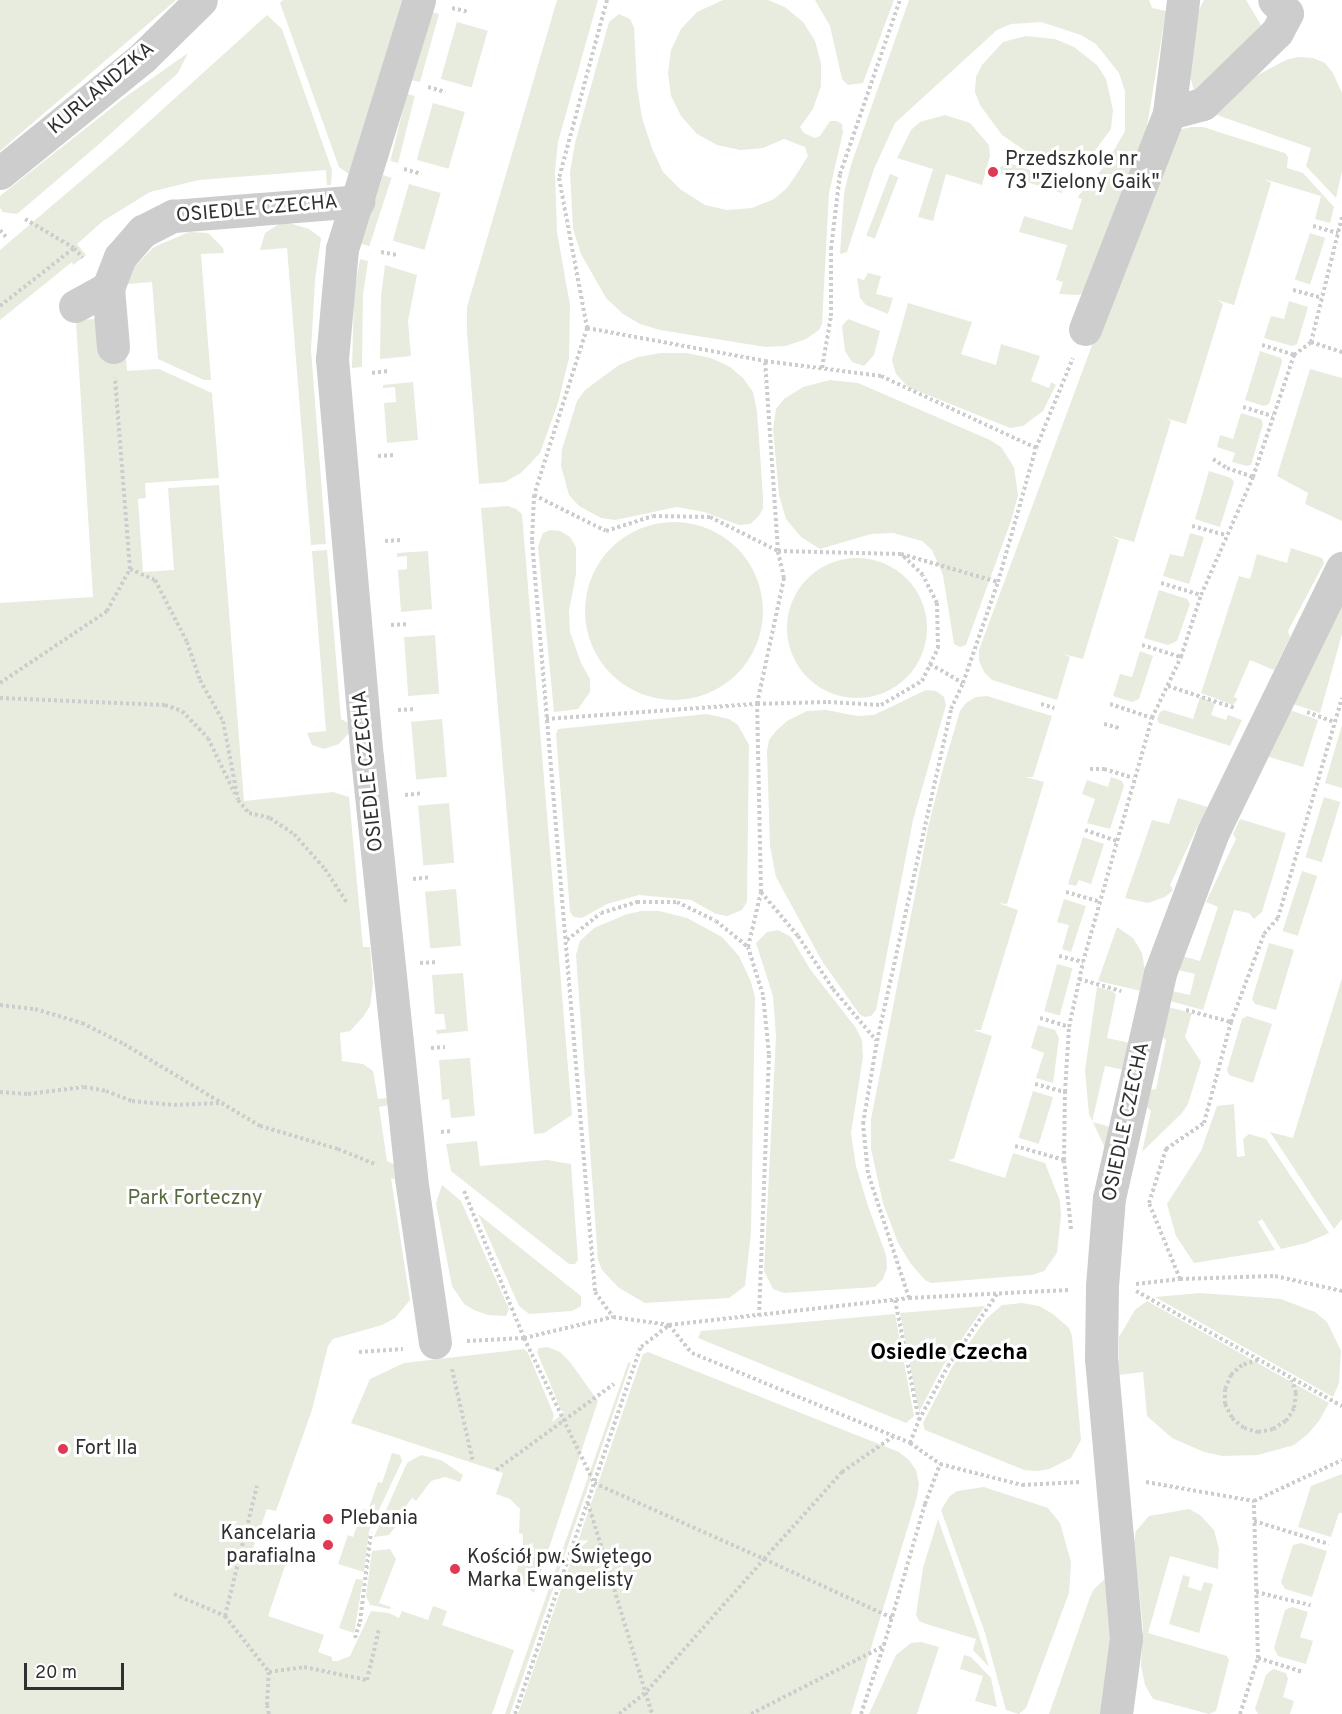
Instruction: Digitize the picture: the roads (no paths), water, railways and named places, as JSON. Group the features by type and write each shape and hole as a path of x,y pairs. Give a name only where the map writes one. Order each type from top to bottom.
{"street":[{"name":"KURLANDZKA","path":"0,173 143,57 201,0"},
{"name":"OSIEDLE CZECHA","path":"419,0 342,249 332,358 367,757 411,1178 440,1342"},
{"path":"1085,329 1169,113 1183,0"},
{"path":"1169,113 1203,104 1277,32 1287,14 1274,0"},
{"name":"OSIEDLE CZECHA","path":"113,347 108,288 120,257 143,231 173,216 358,201"},
{"path":"75,306 108,288"},
{"name":"OSIEDLE CZECHA","path":"1116,1714 1126,1638 1101,1359 1102,1286 1109,1198 1160,973 1213,832 1342,568"}],"place":[{"name":"Przedszkole nr 73 \"Zielony Gaik\"","path":"993,172"},
{"name":"Fort IIa","path":"63,1449"},
{"name":"Plebania","path":"328,1519"},
{"name":"Kancelaria parafialna","path":"328,1545"},
{"name":"Kościół pw. Świętego Marka Ewangelisty","path":"455,1569"}],"district":[{"name":"Osiedle Czecha","path":"949,1354"}],"park label":[{"name":"Park Forteczny","path":"195,1199"}]}
